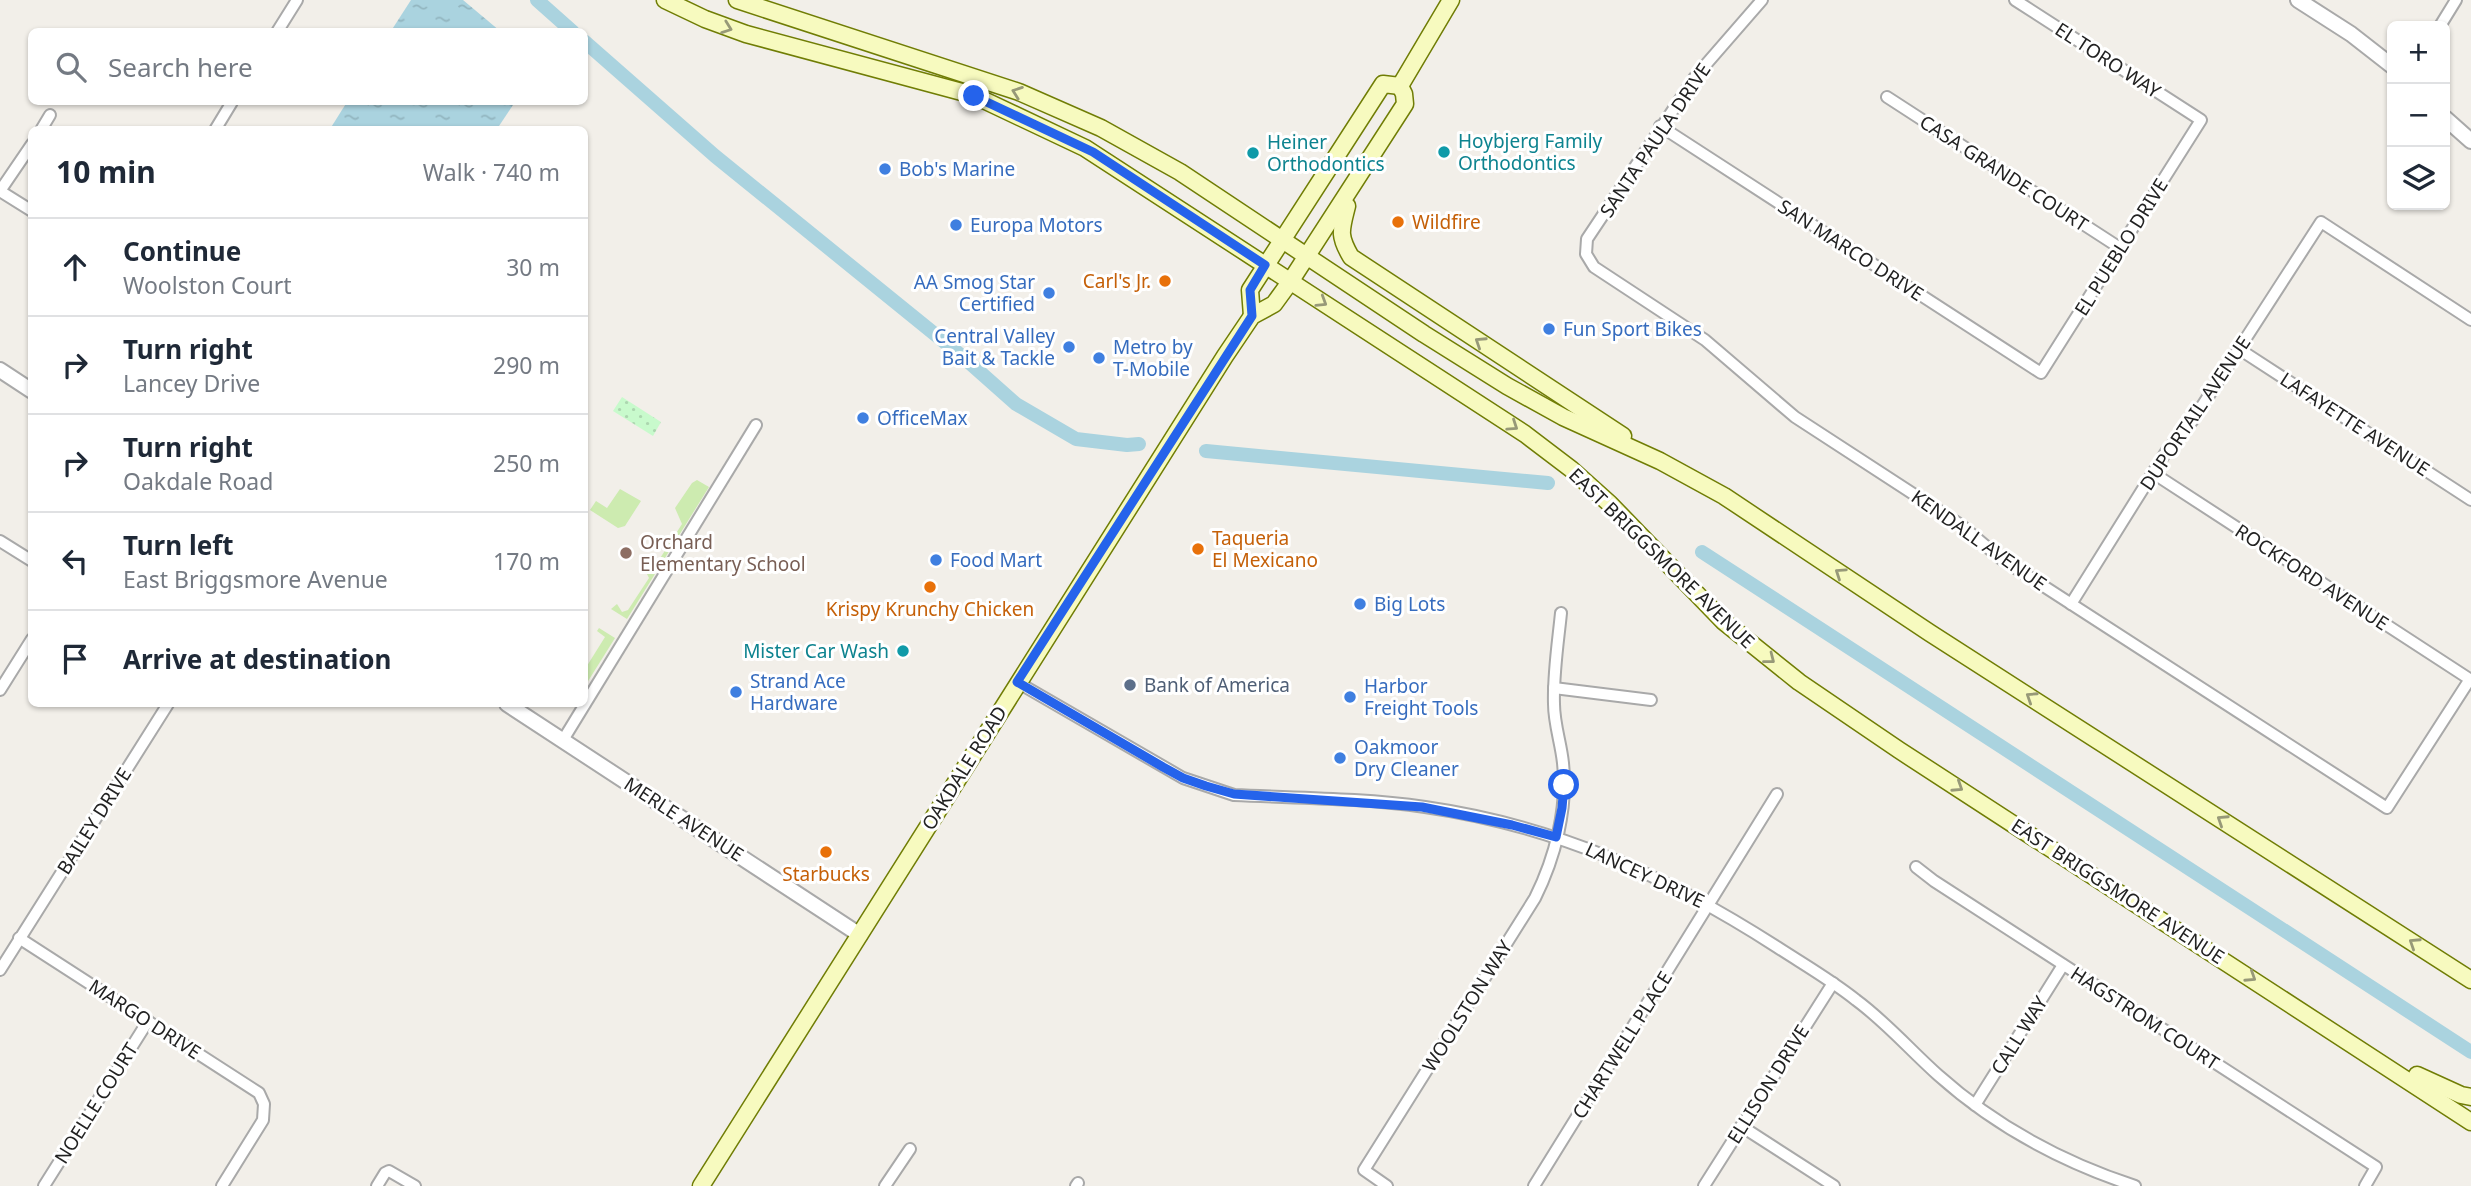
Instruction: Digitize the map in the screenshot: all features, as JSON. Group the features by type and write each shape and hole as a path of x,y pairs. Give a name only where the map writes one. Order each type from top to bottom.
{"main road":[{"name":"EAST BRIGGSMORE AVENUE","path":"665,0 746,34 974,96 1093,152 1525,434 1571,470 1635,528 1723,621 1799,682 2471,1122"},
{"path":"737,0 1019,92 1070,113 1180,172 1507,386 1563,417 1660,461 1724,496 1930,633 2471,980"},
{"name":"OAKDALE ROAD","path":"1400,86 1451,0"},
{"name":"OAKDALE ROAD","path":"1252,316 1250,290 1281,239 1383,84 1400,86"},
{"name":"OAKDALE ROAD","path":"701,1186 1017,682 1252,316 1269,307 1290,282 1350,191 1405,104 1400,86"},
{"path":"1350,191 1341,241 1351,257 1660,461"},
{"path":"2379,1060 2393,1062 2424,1080 2471,1097"}],"street":[{"path":"280,28 297,0"},
{"name":"SANTA PAULA DRIVE","path":"1586,254 1587,239 1660,126 1695,77 1762,0"},
{"name":"EL TORO WAY","path":"2015,0 2201,120"},
{"path":"2298,0 2351,34 2387,62"},
{"path":"2443,21 2456,0"},
{"name":"CASA GRANDE COURT","path":"1887,97 2120,248"},
{"path":"217,126 230,105"},
{"path":"43,126 50,115"},
{"name":"EL PUEBLO DRIVE","path":"2040,373 2201,120"},
{"path":"2450,122 2471,141"},
{"name":"SAN MARCO DRIVE","path":"1660,126 2040,373"},
{"path":"28,150 0,191 28,208"},
{"name":"DUPORTAIL AVENUE","path":"2071,604 2166,452 2193,420 2321,222 2471,320"},
{"name":"KENDALL AVENUE","path":"1586,254 1594,267 1705,340 1795,417 1961,525 2000,558 2387,808 2470,679"},
{"name":"LAFAYETTE AVENUE","path":"2239,349 2471,500"},
{"path":"0,370 28,388"},
{"path":"588,699 756,425"},
{"name":"ROCKFORD AVENUE","path":"2153,473 2470,679"},
{"path":"0,541 28,558"},
{"name":"WOOLSTON WAY","path":"1387,1186 1364,1170 1545,878 1562,808 1564,785 1563,761 1555,726 1554,688 1561,612"},
{"path":"0,690 28,645"},
{"name":"LANCEY DRIVE","path":"1017,682 1183,778 1225,792 1422,807 1500,822 1556,837 1619,860 1709,904 1833,983 1889,1027 1938,1075 1975,1105 2025,1139 2063,1159 2135,1186"},
{"path":"1554,688 1651,700"},
{"name":"BAILEY DRIVE","path":"0,970 166,707"},
{"name":"MERLE AVENUE","path":"512,707 860,935"},
{"path":"563,740 583,707"},
{"name":"CHARTWELL PLACE","path":"1534,1186 1777,794"},
{"name":"HAGSTROM COURT","path":"1916,867 2376,1167 2365,1186"},
{"name":"MARGO DRIVE","path":"19,938 259,1093 264,1104 263,1120 222,1186"},
{"name":"CALL WAY","path":"1975,1105 2063,965"},
{"name":"ELLISON DRIVE","path":"1704,1186 1833,983"},
{"name":"NOELLE COURT","path":"44,1186 148,1021"},
{"path":"1741,1126 1834,1186"},
{"path":"886,1186 909,1149"},
{"path":"377,1186 384,1173 389,1171 415,1186"}],"green space":[{"path":"622,397 661,422 653,436 613,411"},
{"path":"697,480 709,487 627,619 611,609 617,604 622,612 628,610 649,578 644,568 649,560 653,566 657,563 682,524 675,508"},
{"path":"620,489 641,501 625,526 618,528 590,510 596,501 607,508"},
{"path":"599,628 615,638 588,681 588,664 605,637 597,631"}],"water":[{"path":"411,0 463,0 496,28 393,28"},
{"path":"345,105 513,105 499,126 332,126"}],"waterway":[{"path":"537,0 568,28"},
{"path":"588,45 715,156 963,357 1016,404 1076,439 1139,444"},
{"path":"1206,451 1548,483"},
{"path":"1702,552 2471,1052"}],"place":[{"name":"Hoybjerg Family Orthodontics","path":"1444,152"},
{"name":"Heiner Orthodontics","path":"1253,153"},
{"name":"Bob's Marine","path":"885,169"},
{"name":"Wildfire","path":"1398,222"},
{"name":"Europa Motors","path":"956,225"},
{"name":"Carl's Jr.","path":"1165,281"},
{"name":"AA Smog Star Certified","path":"1049,293"},
{"name":"Fun Sport Bikes","path":"1549,329"},
{"name":"Central Valley Bait & Tackle","path":"1069,347"},
{"name":"Metro by T-Mobile","path":"1099,358"},
{"name":"OfficeMax","path":"863,418"},
{"name":"Taqueria El Mexicano","path":"1198,549"},
{"name":"Orchard Elementary School","path":"626,553"},
{"name":"Food Mart","path":"936,560"},
{"name":"Krispy Krunchy Chicken","path":"930,587"},
{"name":"Big Lots","path":"1360,604"},
{"name":"Mister Car Wash","path":"903,651"},
{"name":"Bank of America","path":"1130,685"},
{"name":"Strand Ace Hardware","path":"736,692"},
{"name":"Harbor Freight Tools","path":"1350,697"},
{"name":"Oakmoor Dry Cleaner","path":"1340,758"},
{"name":"Starbucks","path":"826,852"}],"route":[{"path":"974,96 1093,152 1265,265 1250,290 1252,316 1017,682 1183,778 1234,794 1422,807 1464,814 1556,837 1564,785"}]}
